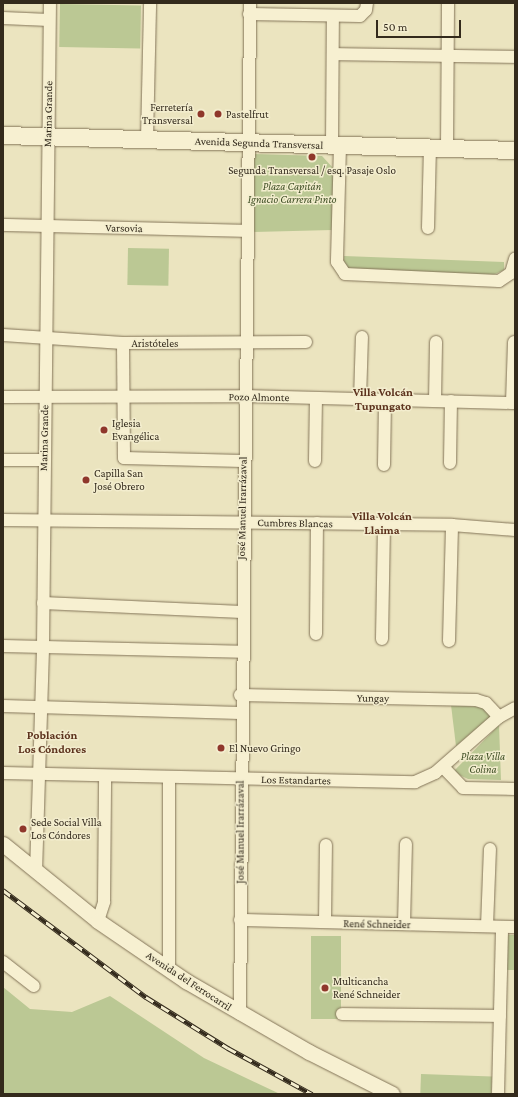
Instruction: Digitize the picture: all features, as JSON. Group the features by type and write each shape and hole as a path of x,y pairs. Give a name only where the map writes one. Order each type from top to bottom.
{"main road":[{"name":"Avenida Segunda Transversal","path":"3,135 515,150"}],"street":[{"name":"Marina Grande","path":"36,872 43,647 44,336 50,3"},
{"path":"147,140 150,3"},
{"path":"249,8 333,16 360,16 367,3"},
{"path":"448,3 448,148"},
{"name":"José Manuel Irarrázaval","path":"240,1014 239,779 249,8"},
{"path":"333,16 337,257 341,270 354,277 494,281 508,277 515,259"},
{"path":"3,18 49,20"},
{"path":"333,54 515,58"},
{"path":"428,228 430,148"},
{"name":"Varsovia","path":"3,225 245,231"},
{"name":"Aristóteles","path":"3,335 44,336 122,343 232,344 244,340 306,342"},
{"path":"360,399 362,337"},
{"path":"435,401 436,342"},
{"path":"513,403 514,342"},
{"path":"122,343 124,458 243,460"},
{"name":"Pozo Almonte","path":"3,398 244,396 513,403"},
{"path":"315,461 316,398"},
{"path":"384,464 385,400"},
{"path":"450,463 451,401"},
{"path":"3,460 44,460"},
{"name":"Cumbres Blancas","path":"3,520 452,525 515,530"},
{"path":"316,634 318,523"},
{"path":"382,639 384,524"},
{"path":"449,641 452,525"},
{"path":"43,603 242,612"},
{"path":"3,646 241,652"},
{"name":"Yungay","path":"240,695 476,700 486,703 499,717"},
{"path":"3,706 240,713"},
{"name":"Los Estandartes","path":"3,773 408,783 429,777 443,767 499,717 515,708"},
{"path":"443,767 463,788 515,790"},
{"path":"98,921 104,902 105,776"},
{"path":"169,777 169,969"},
{"name":"Avenida del Ferrocarril","path":"3,844 98,921 169,969 240,1014 392,1094"},
{"path":"404,924 406,844"},
{"path":"325,922 326,845"},
{"path":"487,926 490,849"},
{"name":"René Schneider","path":"240,920 515,927"},
{"path":"498,1094 502,927"},
{"path":"3,962 34,986"},
{"path":"342,1014 500,1016"}],"green space":[{"path":"60,4 141,5 140,48 59,47"},
{"name":"Plaza Capitán Ignacio Carrera Pinto","path":"251,154 322,156 334,169 332,230 250,232"},
{"path":"128,248 169,249 168,286 127,285"},
{"path":"344,256 504,262 504,270 493,275 354,272 344,266"},
{"name":"Plaza Villa Colina","path":"451,705 482,707 491,716 456,746"},
{"name":"Plaza Villa Colina","path":"499,725 501,780 468,779 453,772"},
{"path":"505,935 515,935 515,970 505,970"},
{"name":"Multicancha René Schneider","path":"311,936 341,936 341,1019 311,1019"},
{"path":"3,987 30,1009 72,1012 110,996 204,1058 280,1094 3,1094"},
{"path":"421,1074 492,1076 491,1094 420,1094"}],"railway":[{"path":"3,890 146,997 228,1048 312,1094"}],"place":[{"name":"Ferretería Transversal","path":"201,114"},
{"name":"Pastelfrut","path":"218,114"},
{"name":"Segunda Transversal / esq. Pasaje Oslo","path":"312,157"},
{"name":"Iglesia Evangélica","path":"104,430"},
{"name":"Capilla San José Obrero","path":"86,480"},
{"name":"El Nuevo Gringo","path":"221,748"},
{"name":"Sede Social Villa Los Cóndores","path":"23,829"},
{"name":"Multicancha René Schneider","path":"325,988"}],"district":[{"name":"Villa Volcán Tupungato","path":"383,400"},
{"name":"Villa Volcán Llaima","path":"382,524"},
{"name":"Población Los Cóndores","path":"52,743"}]}
